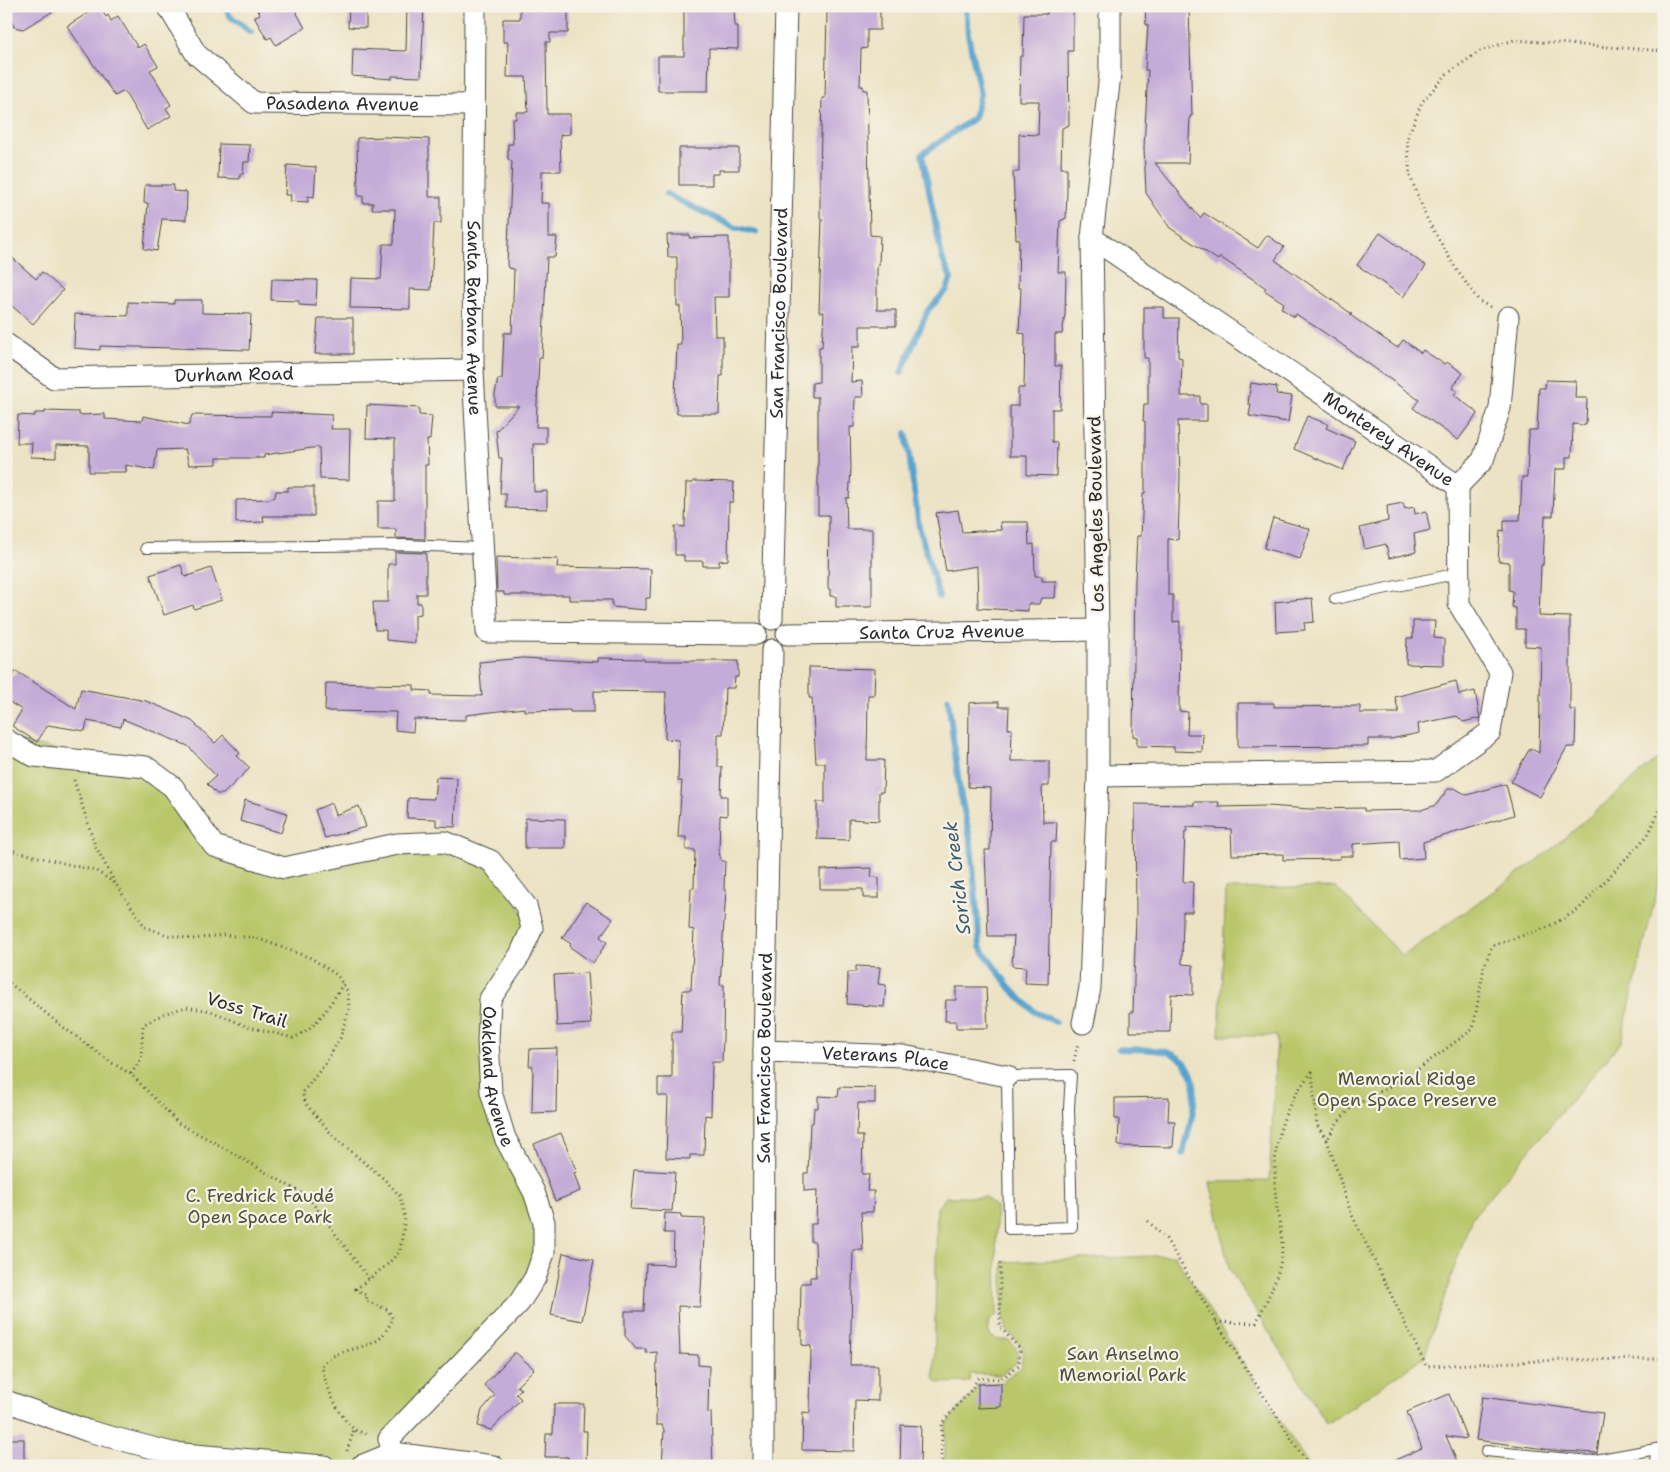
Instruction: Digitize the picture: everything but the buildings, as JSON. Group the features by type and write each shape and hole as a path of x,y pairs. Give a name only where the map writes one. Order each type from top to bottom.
{"street":[{"name":"Pasadena Avenue","path":"168,6 196,54 254,103 473,105"},
{"name":"Santa Barbara Avenue","path":"475,6 473,370 486,632 756,634"},
{"name":"San Francisco Boulevard","path":"772,619 786,6"},
{"name":"Los Angeles Boulevard","path":"1082,1023 1090,988 1098,776 1098,630 1092,238 1110,74 1110,6"},
{"name":"Monterey Avenue","path":"1092,238 1458,486 1459,604 1500,672 1490,732 1436,771 1098,776"},
{"path":"1458,486 1483,460 1500,408 1508,317"},
{"name":"Durham Road","path":"6,344 54,378 473,370"},
{"path":"772,619 784,625 787,634 783,645 772,650 764,649 756,634 761,624 772,619"},
{"name":"Santa Cruz Avenue","path":"787,634 1098,630"},
{"name":"San Francisco Boulevard","path":"763,1466 764,1051 772,650"},
{"name":"Oakland Avenue","path":"6,740 34,756 146,767 172,787 214,846 284,868 397,844 445,842 491,861 526,906 532,928 520,954 490,999 488,1041 491,1092 505,1138 534,1192 544,1222 544,1253 535,1278 519,1303 389,1453"},
{"name":"Veterans Place","path":"764,1051 904,1056 1007,1076"},
{"path":"6,1401 88,1431 172,1453 324,1466"},
{"path":"361,1466 389,1453 493,1466"}],"lane":[{"path":"146,548 403,545 482,548"},
{"path":"1334,599 1459,573"},
{"path":"1071,1075 1072,1227 1009,1229 1007,1076 1071,1075"},
{"path":"1486,1451 1590,1461 1660,1448 1655,1466"}],"path":[{"path":"1508,317 1479,301 1456,269 1427,219 1410,176 1407,139 1422,102 1447,74 1480,51 1514,40 1664,51"},
{"path":"72,759 74,780 95,845 115,883 145,927 167,935 193,940 223,935 256,938 311,958 337,975 348,992 348,1010 340,1038 320,1071 302,1093 306,1104 336,1138 384,1179 400,1196 405,1218 400,1250 356,1289 367,1296 366,1301 372,1305 388,1310 393,1319 386,1331 376,1341 327,1358 322,1366 323,1377 338,1407 354,1430 389,1453"},
{"path":"1327,1140 1337,1123 1351,1108 1413,1073 1473,1029 1484,967 1492,946 1548,927 1578,910 1648,835 1664,801"},
{"path":"6,845 14,851 96,870 115,883"},
{"path":"6,980 59,1024 112,1063 131,1074 178,1123 220,1144 308,1197 369,1279"},
{"name":"Voss Trail","path":"131,1074 141,1059 143,1025 163,1014 186,1007 211,1012 246,1026 293,1038 309,1031 321,1018 342,984"},
{"path":"1071,1075 1082,1023"},
{"path":"1216,1322 1256,1323 1274,1286 1282,1248 1274,1172 1277,1139 1298,1088 1312,1072 1317,1126 1327,1140 1351,1213 1426,1366 1562,1360 1664,1360"},
{"path":"1148,1221 1166,1239 1216,1322 1309,1466"},
{"path":"940,1466 942,1423 971,1390 978,1378 1001,1379 1019,1364 1020,1349 1000,1327 1000,1262"}],"green space":[{"name":"C. Fredrick Faudé Open Space Park","path":"6,740 146,767 214,846 283,868 397,844 491,861 532,928 490,999 491,1092 534,1192 535,1278 389,1439 361,1466 324,1466 172,1453 6,1392"},
{"name":"Memorial Ridge Open Space Preserve","path":"1664,753 1664,860 1621,1042 1471,1219 1424,1357 1327,1424 1229,1268 1210,1182 1269,1181 1277,1036 1219,1036 1226,889 1336,887 1403,956 1544,855"},
{"path":"946,1197 985,1197 996,1207 997,1315 989,1320 988,1327 990,1336 999,1340 1009,1340 1017,1349 1017,1362 1001,1375 970,1374 969,1382 938,1383 934,1378 937,1208"},
{"name":"San Anselmo Memorial Park","path":"1174,1255 1309,1466 944,1466 946,1424 975,1391 978,1384 1001,1383 1021,1367 1023,1348 1007,1331 1003,1316 1003,1262"}],"waterway":[{"path":"224,6 230,16 251,32"},
{"name":"Sorich Creek","path":"901,373 928,310 947,290 951,278 942,258 922,154 974,118 980,94 968,34 966,6"},
{"path":"666,194 736,228 756,232"},
{"name":"Sorich Creek","path":"906,433 919,527 939,597"},
{"name":"Sorich Creek","path":"948,699 960,792 971,843 980,947 1011,989 1035,1012 1056,1022"},
{"name":"Sorich Creek","path":"1119,1049 1164,1051 1183,1061 1190,1071 1194,1084 1193,1112 1183,1154"}]}
